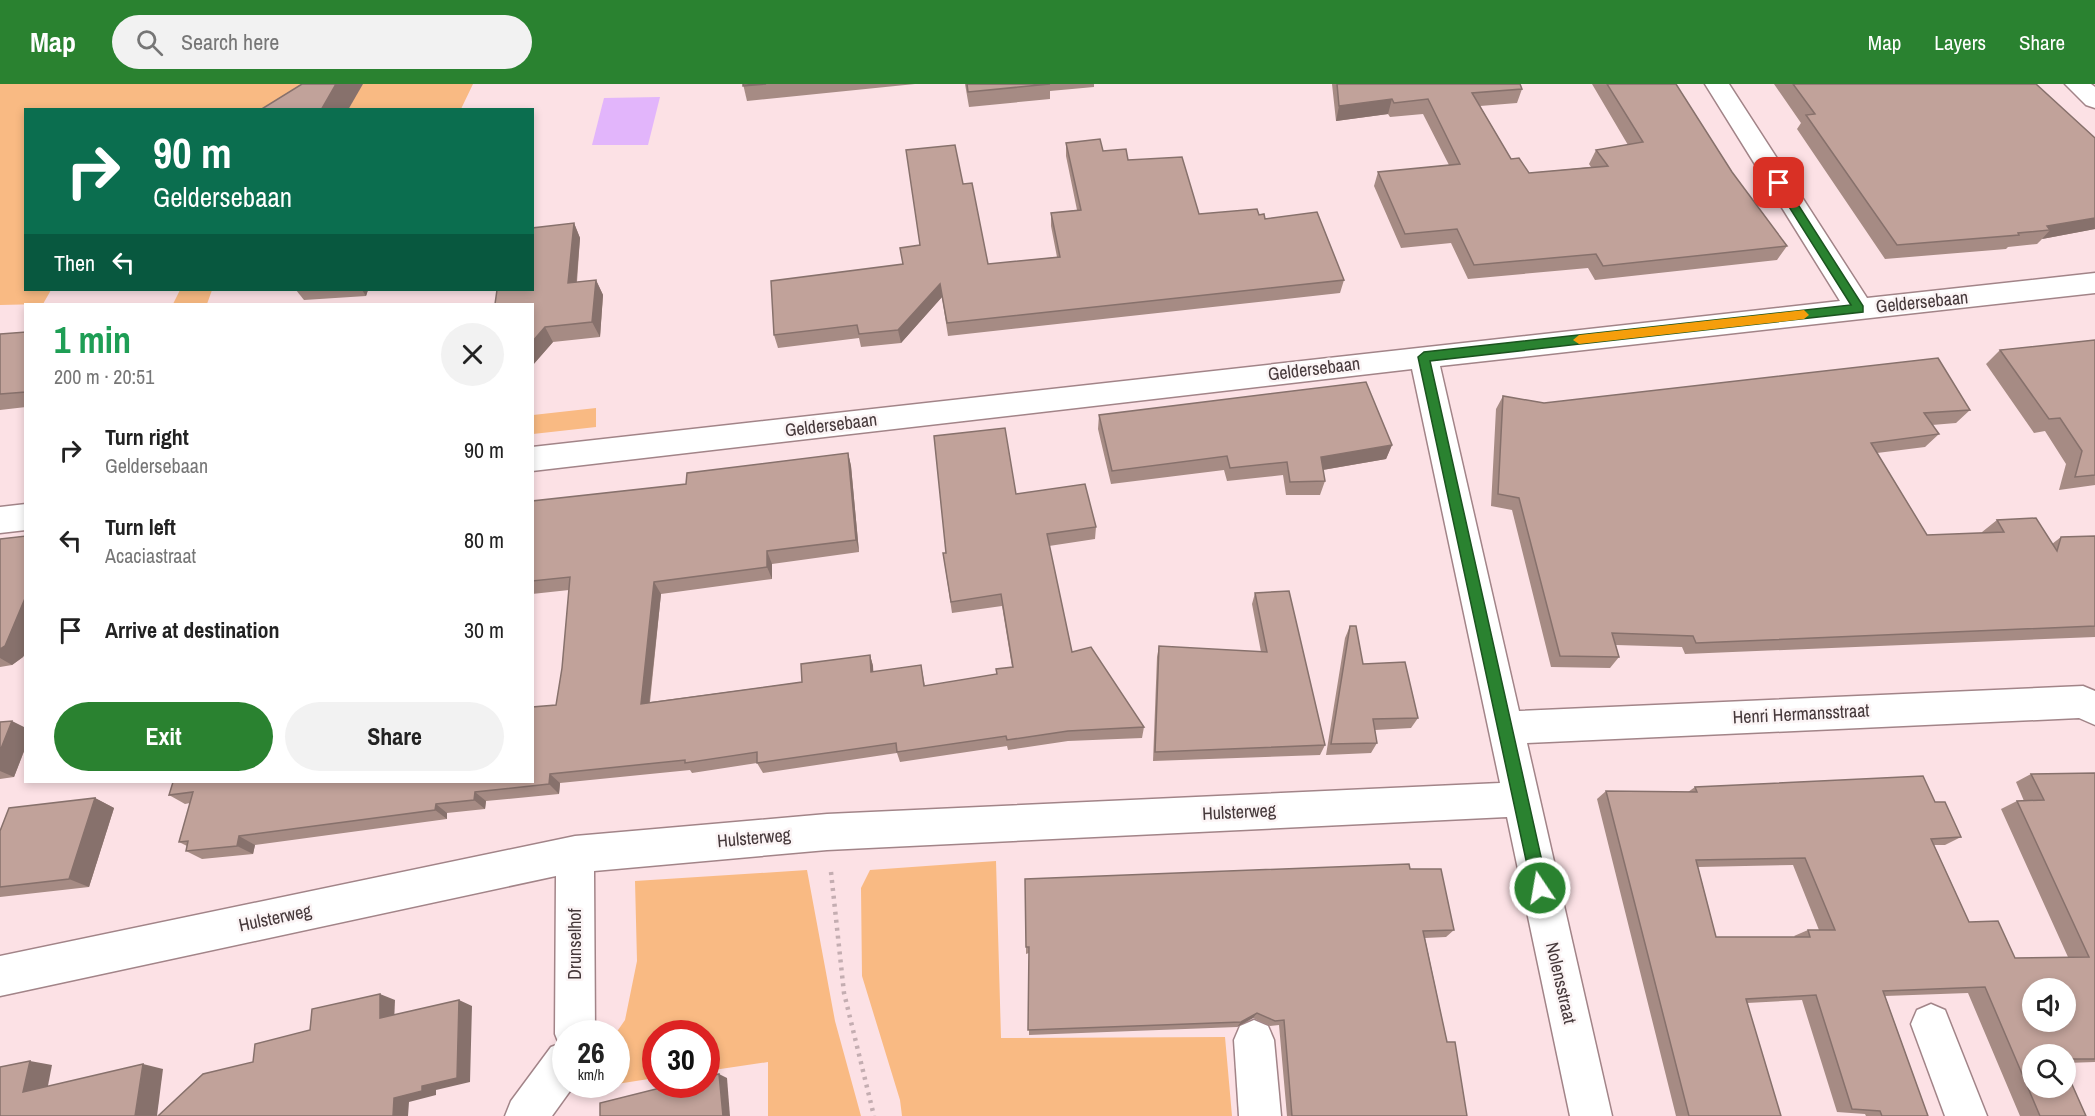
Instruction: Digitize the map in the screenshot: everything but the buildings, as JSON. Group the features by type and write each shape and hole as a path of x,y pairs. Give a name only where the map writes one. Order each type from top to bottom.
{"street":[{"path":"1716,84 1859,309"},
{"path":"2077,84 2095,100"},
{"name":"Geldersebaan","path":"534,459 2095,283"},
{"name":"Nolensstraat","path":"1424,357 1591,1116"},
{"path":"0,520 24,518"},
{"name":"Henri Hermansstraat","path":"1506,728 2083,702 2095,709"},
{"name":"Hulsterweg","path":"0,976 575,854 827,832 1520,799"},
{"name":"Drunselhof","path":"575,854 575,1020"},
{"path":"1931,1024 1966,1116"},
{"path":"1254,1040 1260,1116"},
{"path":"526,1116 552,1081"}],"path":[{"path":"827,832 844,993 874,1116"}],"shaded area":[{"path":"0,84 473,84 461,108 24,108 24,291 50,291 44,303 0,305"},
{"path":"660,97 648,145 592,145 604,98"},
{"path":"180,291 212,291 207,303 174,303"},
{"path":"596,408 596,427 534,434 534,415"},
{"path":"996,861 1001,1038 1225,1037 1232,1116 902,1116 900,1100 862,976 861,888 870,870"},
{"path":"807,870 835,1021 861,1116 768,1116 768,1062 720,1069 720,1020 642,1020 642,1080 630,1082 630,1020 625,1020 637,961 635,881"}],"slow traffic":[{"path":"1579,340 1804,315"}],"route":[{"path":"1540,888 1424,357 1859,309 1779,183"}]}
